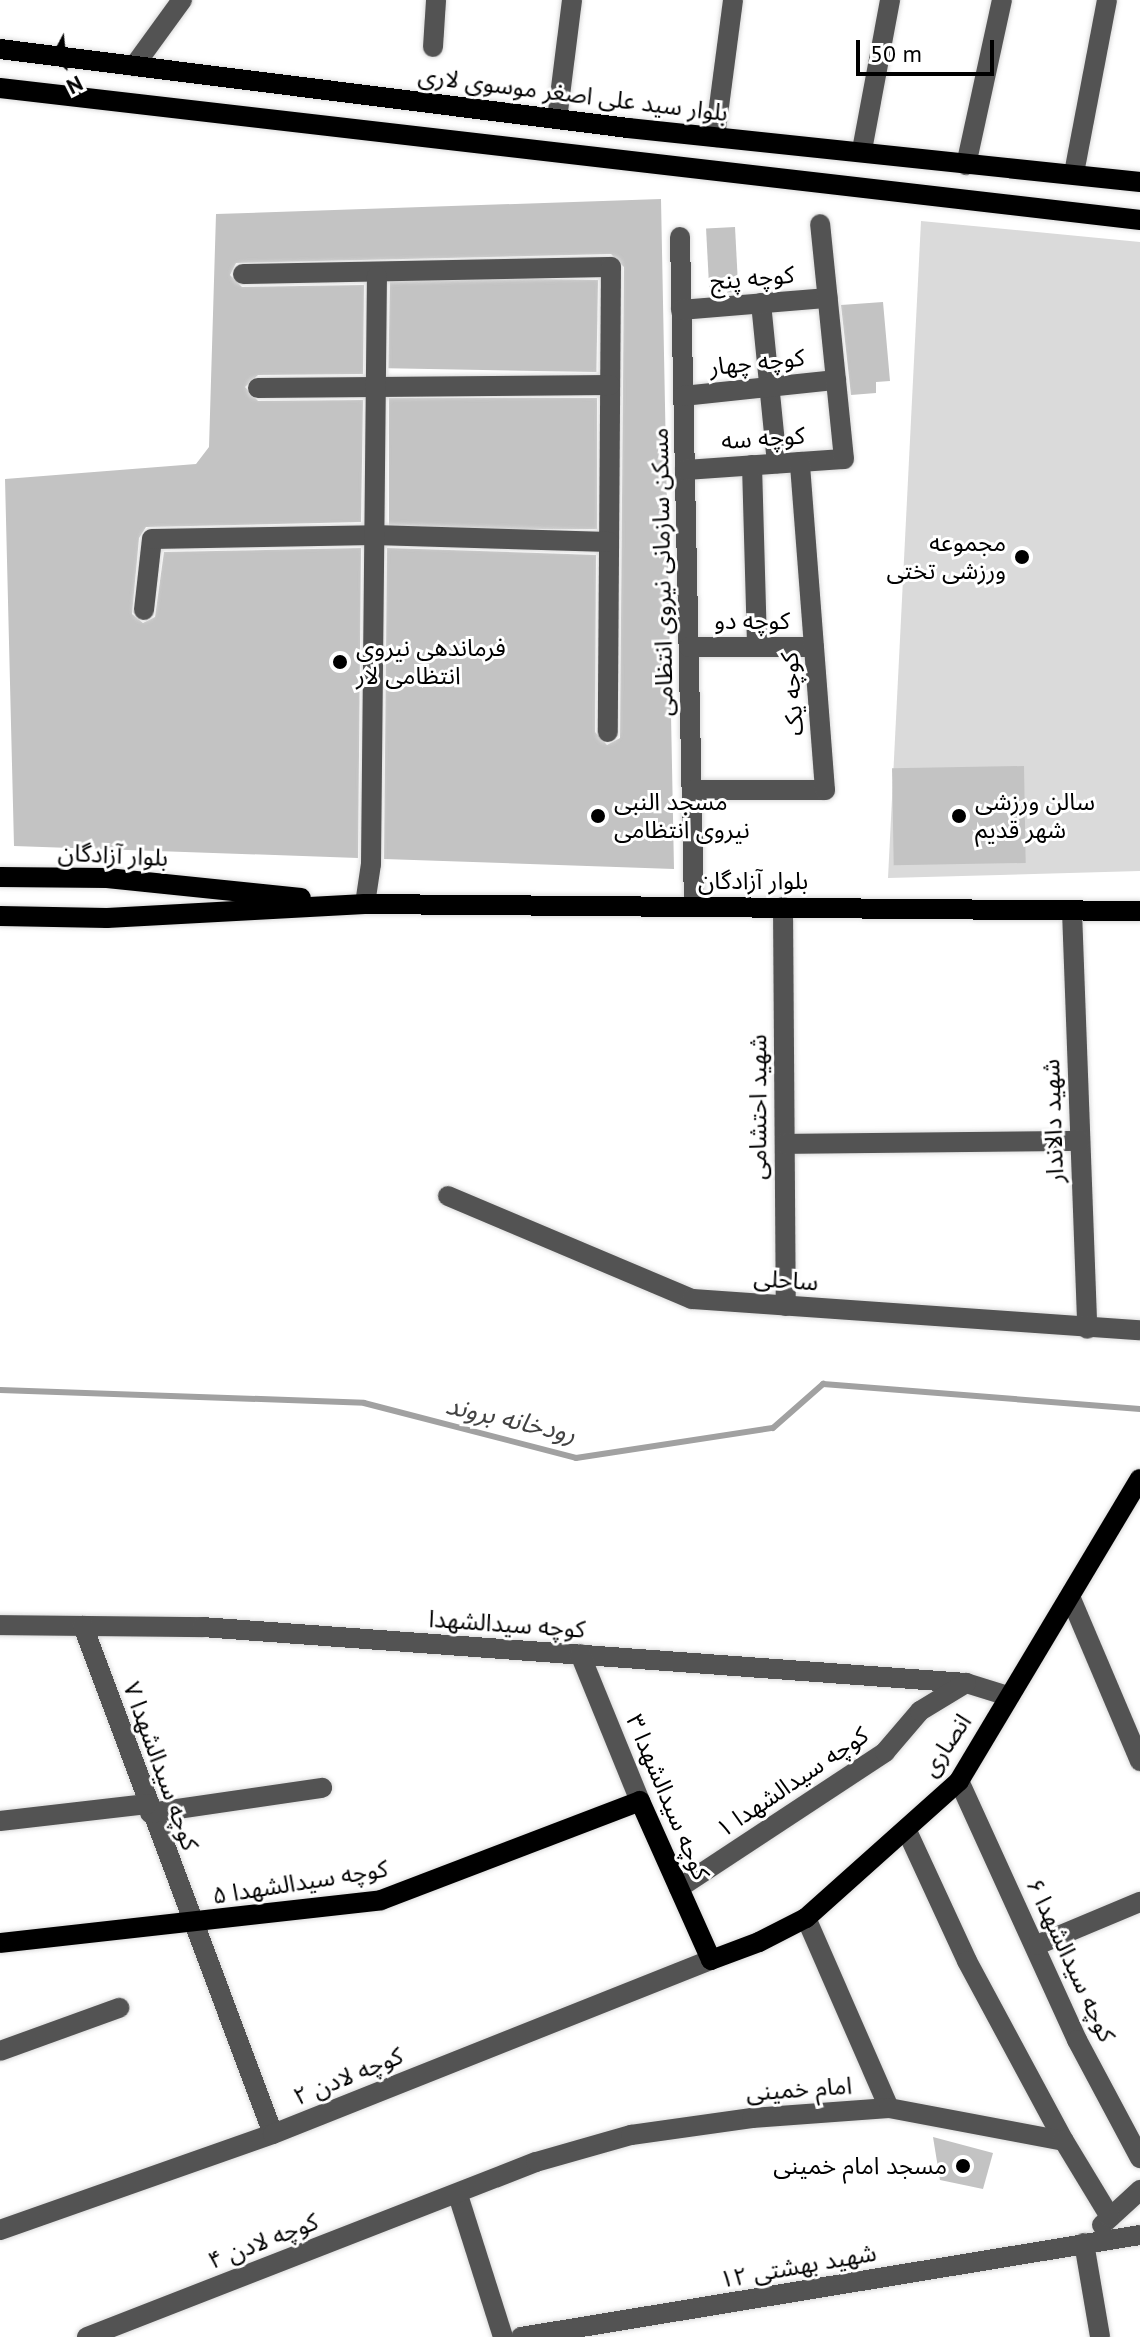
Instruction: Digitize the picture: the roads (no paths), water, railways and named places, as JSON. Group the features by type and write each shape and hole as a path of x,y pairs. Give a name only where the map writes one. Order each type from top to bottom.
{"main road":[{"name":"بلوار سید علی اصغر موسوی لاری","path":"0,49 557,119 1140,182"},
{"path":"0,88 1140,220"},
{"name":"بلوار آزادگان","path":"0,877 107,878 365,904"},
{"name":"بلوار آزادگان","path":"0,916 107,918 365,904 1140,911"},
{"name":"انصاری","path":"711,1960 806,1918 907,1831 959,1781 1008,1696 1072,1601 1138,1484"},
{"name":"کوچه سیدالشهدا ۳","path":"640,1801 711,1960"},
{"name":"کوچه سیدالشهدا ۵","path":"0,1943 191,1924 381,1900 640,1801"}],"street":[{"path":"134,66 182,0"},
{"path":"433,47 436,0"},
{"path":"557,119 572,0"},
{"path":"715,137 733,0"},
{"path":"862,150 890,0"},
{"path":"966,165 1002,0"},
{"path":"1074,173 1107,0"},
{"path":"820,224 836,380"},
{"name":"مسکن سازمانی نیروی انتظامی","path":"680,237 694,906"},
{"path":"243,274 377,276 611,267 608,732"},
{"path":"365,904 371,864 377,276"},
{"name":"کوچه پنج","path":"681,310 828,298"},
{"path":"761,303 777,463"},
{"name":"کوچه چهار","path":"683,396 836,380"},
{"name":"کوچه سه","path":"685,470 844,459 836,380"},
{"path":"258,388 610,385"},
{"name":"کوچه یک","path":"693,790 825,790 800,462"},
{"path":"752,465 757,647"},
{"path":"144,610 152,539 374,535 609,542"},
{"name":"کوچه دو","path":"689,647 814,647"},
{"name":"شهید احتشامی","path":"783,907 786,1306"},
{"name":"شهید دالاندار","path":"1072,911 1087,1329"},
{"path":"785,1144 1080,1141"},
{"name":"ساحلی","path":"448,1196 692,1299 1087,1329 1140,1330"},
{"path":"1072,1601 1140,1761"},
{"name":"کوچه سیدالشهدا","path":"0,1625 202,1627 966,1683 1008,1696"},
{"name":"کوچه سیدالشهدا ۷","path":"83,1626 191,1924 273,2134"},
{"name":"کوچه سیدالشهدا ۳","path":"580,1654 640,1801"},
{"name":"کوچه سیدالشهدا ۱","path":"679,1888 885,1752 920,1711 966,1683"},
{"name":"کوچه سیدالشهدا ۶","path":"959,1781 1037,1945 1077,2040 1140,2158"},
{"path":"0,1821 322,1788"},
{"path":"907,1831 967,1961 1064,2141 1110,2217"},
{"path":"1037,1945 1140,1902"},
{"path":"806,1918 889,2108"},
{"name":"کوچه لادن ۲","path":"0,2230 273,2134 711,1960"},
{"path":"0,2051 119,2008"},
{"name":"امام خمینی","path":"458,2195 536,2162 631,2135 889,2108 1064,2141"},
{"path":"1100,2337 1084,2243 1140,2190"},
{"path":"458,2195 503,2337"},
{"name":"کوچه لادن ۴","path":"87,2337 458,2195"},
{"name":"شهید بهشتی ۱۲","path":"530,2336 1140,2235"}],"waterway":[{"name":"رودخانه بروند","path":"0,1390 364,1403 576,1458 773,1428 823,1384 1140,1409"}],"place":[{"name":"مجموعه ورزشی تختی","path":"1022,557"},
{"name":"فرماندهی نیروی انتظامی لار","path":"340,662"},
{"name":"مسجد النبی نیروی انتظامی","path":"598,816"},
{"name":"سالن ورزشی شهر قدیم","path":"959,816"},
{"name":"مسجد امام خمینی","path":"963,2166"}]}
